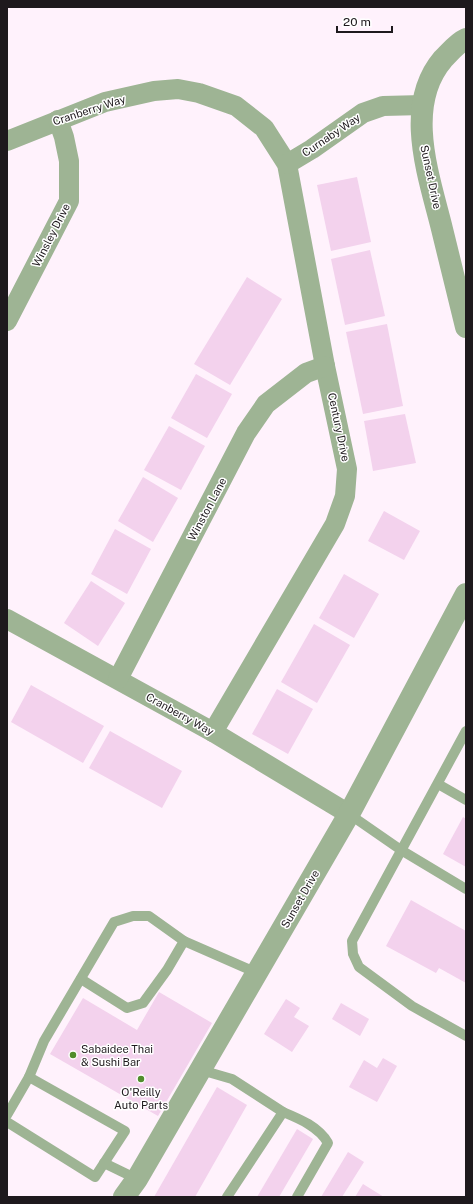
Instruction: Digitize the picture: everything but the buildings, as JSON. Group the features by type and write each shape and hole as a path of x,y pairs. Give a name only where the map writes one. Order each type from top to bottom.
{"street":[{"name":"Sunset Drive","path":"466,39 451,50 433,73 423,106 422,130 427,168 466,327"},
{"name":"Cranberry Way","path":"7,141 105,102 154,91 178,89 199,93 236,106 264,128 287,164"},
{"name":"Curnaby Way","path":"287,164 312,149 362,113 383,106 423,106"},
{"name":"Winsley Drive","path":"7,321 69,201 69,161 64,137 58,120"},
{"name":"Century Drive","path":"213,732 335,524 345,496 347,469 325,366 287,164"},
{"name":"Winston Lane","path":"118,679 246,433 266,404 306,373 325,366"},
{"name":"Sunset Drive","path":"124,1197 137,1179 349,814 466,594"},
{"name":"Cranberry Way","path":"7,619 213,732 349,814"}],"lane":[{"path":"466,731 352,941 353,954 359,967 412,1006 466,1036"},
{"path":"438,784 466,800"},
{"path":"349,814 401,850 466,889"},
{"path":"7,1114 29,1077 44,1041 114,922 133,916 149,916 184,941 258,973"},
{"path":"81,979 127,1008 143,1003 167,970 184,941"},
{"path":"201,1070 232,1079 283,1112 304,1121 324,1136 328,1143 297,1197"},
{"path":"7,1122 95,1177 125,1131 29,1077"},
{"path":"227,1197 283,1112"},
{"path":"104,1163 137,1179"}],"place":[{"name":"Sabaidee Thai & Sushi Bar","path":"73,1055"},
{"name":"O'Reilly Auto Parts","path":"141,1079"}]}
